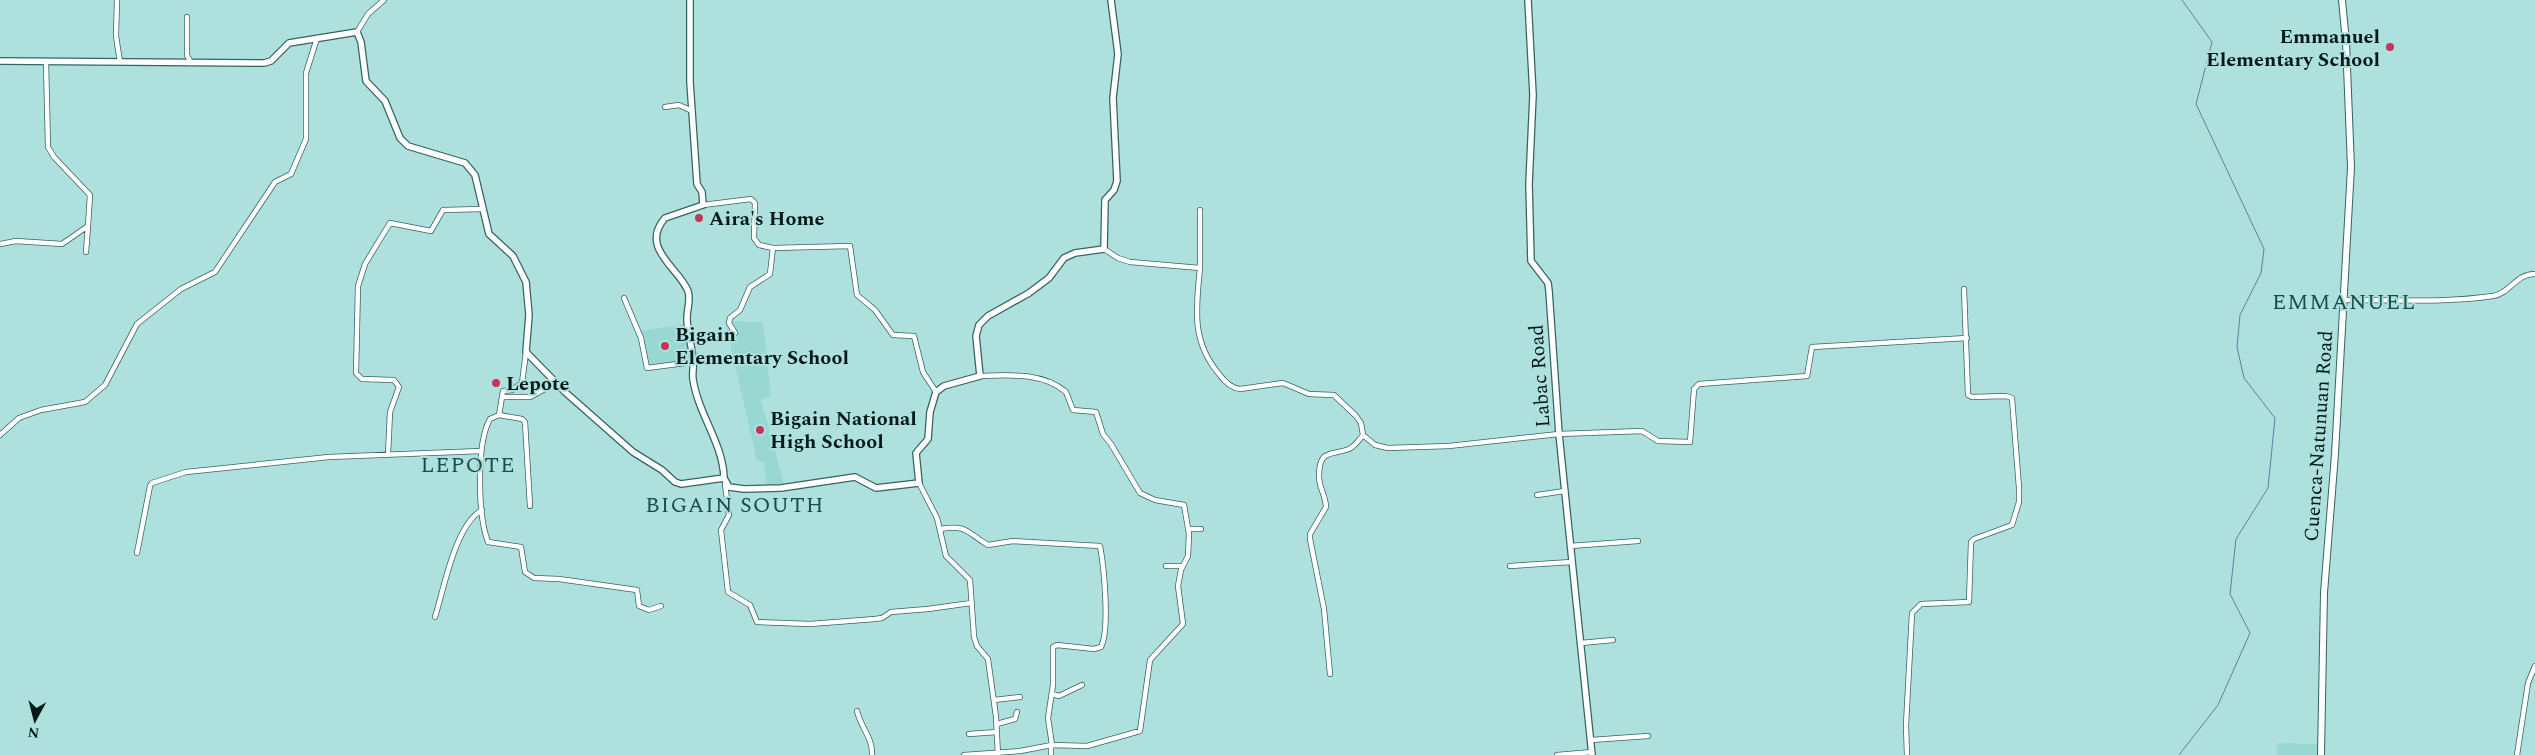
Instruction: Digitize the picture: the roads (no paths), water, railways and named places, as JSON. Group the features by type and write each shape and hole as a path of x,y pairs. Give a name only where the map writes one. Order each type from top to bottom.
{"main road":[{"name":"Cuenca-Natunuan Road","path":"2321,755 2324,593 2351,167 2346,42 2342,0"}],"street":[{"path":"117,0 116,36 120,62"},
{"path":"0,61 46,63 267,63 289,43 356,32 368,14 384,0"},
{"path":"690,0 692,111 697,184 702,192 703,205"},
{"path":"1104,249 1105,200 1114,190 1117,181 1113,98 1118,54 1111,0"},
{"name":"Labac Road","path":"1528,0 1533,95 1529,184 1531,262 1548,283 1550,291 1565,491 1592,753"},
{"path":"187,17 187,55 191,63"},
{"path":"356,32 361,42 366,81 385,101 400,138 408,146 464,162 475,175 488,234 513,256 526,282 529,320 522,383 512,390 503,391 499,415"},
{"path":"0,435 19,418 41,410 85,402 105,385 137,324 181,289 215,272 275,182 291,174 296,167 306,139 306,73 318,37"},
{"path":"46,63 48,147 54,157 90,195 86,252"},
{"path":"665,107 679,105 692,111"},
{"path":"936,392 923,372 914,336 893,335 879,314 857,295 850,246 772,248 758,246 755,242 755,203 751,199 703,205 665,218 660,223 657,237 658,247 688,292 687,320 694,362 694,385 721,456 729,515 728,521 721,530 728,592 750,605 757,622 810,624 875,619 882,618 891,612 928,609 971,602"},
{"path":"388,455 390,412 399,387 394,380 362,379 356,373 358,286 361,273 390,223 431,231 443,210 483,209"},
{"path":"1200,210 1198,338 1205,357 1221,377 1238,389 1282,383 1312,394 1334,395 1361,422 1363,435 1375,445 1398,448 1449,446 1560,434 1642,431 1658,441 1690,442 1694,389 1699,384 1807,376 1812,347 1967,338"},
{"path":"0,244 16,241 62,244 88,226"},
{"path":"735,333 729,323 730,318 740,310 750,287 770,274 772,248"},
{"path":"980,376 976,336 979,325 988,316 1029,293 1049,278 1064,258 1104,249 1118,258 1130,262 1200,268"},
{"path":"2344,300 2437,300 2496,296 2526,274 2535,274"},
{"path":"1907,755 1906,725 1912,613 1921,604 1969,602 1970,542 2012,525 2018,502 2012,398 2006,396 1969,397 1964,289"},
{"path":"624,298 641,338 648,368 694,362"},
{"path":"526,352 556,383 633,452 662,470 674,482 686,484 725,481 735,488 757,489 855,477 876,488 919,483"},
{"path":"964,755 998,754 1052,746 1094,745 1140,731 1150,660 1183,624 1178,586 1183,566 1188,556 1189,529 1184,505 1155,500 1140,493 1112,444 1103,434 1096,412 1073,410 1066,392 1044,382 1015,374 980,376 944,386 936,392 930,412 928,440 916,453 919,483 940,529 946,556 970,580 974,637 977,646 988,659 997,724 998,754"},
{"path":"502,397 530,397 556,383"},
{"path":"530,506 525,422 522,419 499,415 490,419 486,426 481,451 482,510 488,542 521,547 525,572 534,578 560,579 637,590 639,606 649,610 661,606"},
{"path":"1330,674 1324,609 1310,539 1314,525 1326,507 1320,488 1319,468 1322,459 1328,454 1351,448 1363,435"},
{"path":"137,553 148,489 152,483 186,472 344,456 481,451"},
{"path":"1537,495 1565,491"},
{"path":"435,617 456,545 471,518 482,510"},
{"path":"940,529 962,528 977,535 988,545 1013,541 1100,546 1106,612 1104,641 1101,647 1094,649 1057,645 1053,647 1052,694 1048,718 1052,746 1051,755"},
{"path":"1189,529 1201,529"},
{"path":"1570,546 1638,541"},
{"path":"1510,566 1572,562"},
{"path":"1166,566 1183,566"},
{"path":"1581,643 1613,640"},
{"path":"2517,755 2528,683 2535,666"},
{"path":"1052,694 1059,696 1082,685"},
{"path":"994,700 1020,697"},
{"path":"858,711 861,725 872,740 872,755"},
{"path":"997,724 1015,719 1017,712"},
{"path":"968,734 997,732"},
{"path":"1591,740 1648,736"},
{"path":"1557,755 1592,753"}],"waterway":[{"path":"2179,755 2218,705 2250,633 2230,594 2236,539 2268,488 2275,418 2244,378 2237,347 2240,315 2261,273 2264,249 2196,104 2212,42 2182,0"}],"place":[{"name":"Emmanuel Elementary School","path":"2390,47"},
{"name":"Aira's Home","path":"699,218"},
{"name":"Bigain Elementary School","path":"665,346"},
{"name":"Lepote","path":"496,383"},
{"name":"Bigain National High School","path":"760,430"}],"district":[{"name":"EMMANUEL","path":"2344,301"},
{"name":"LEPOTE","path":"468,464"},
{"name":"BIGAIN SOUTH","path":"735,504"}]}
